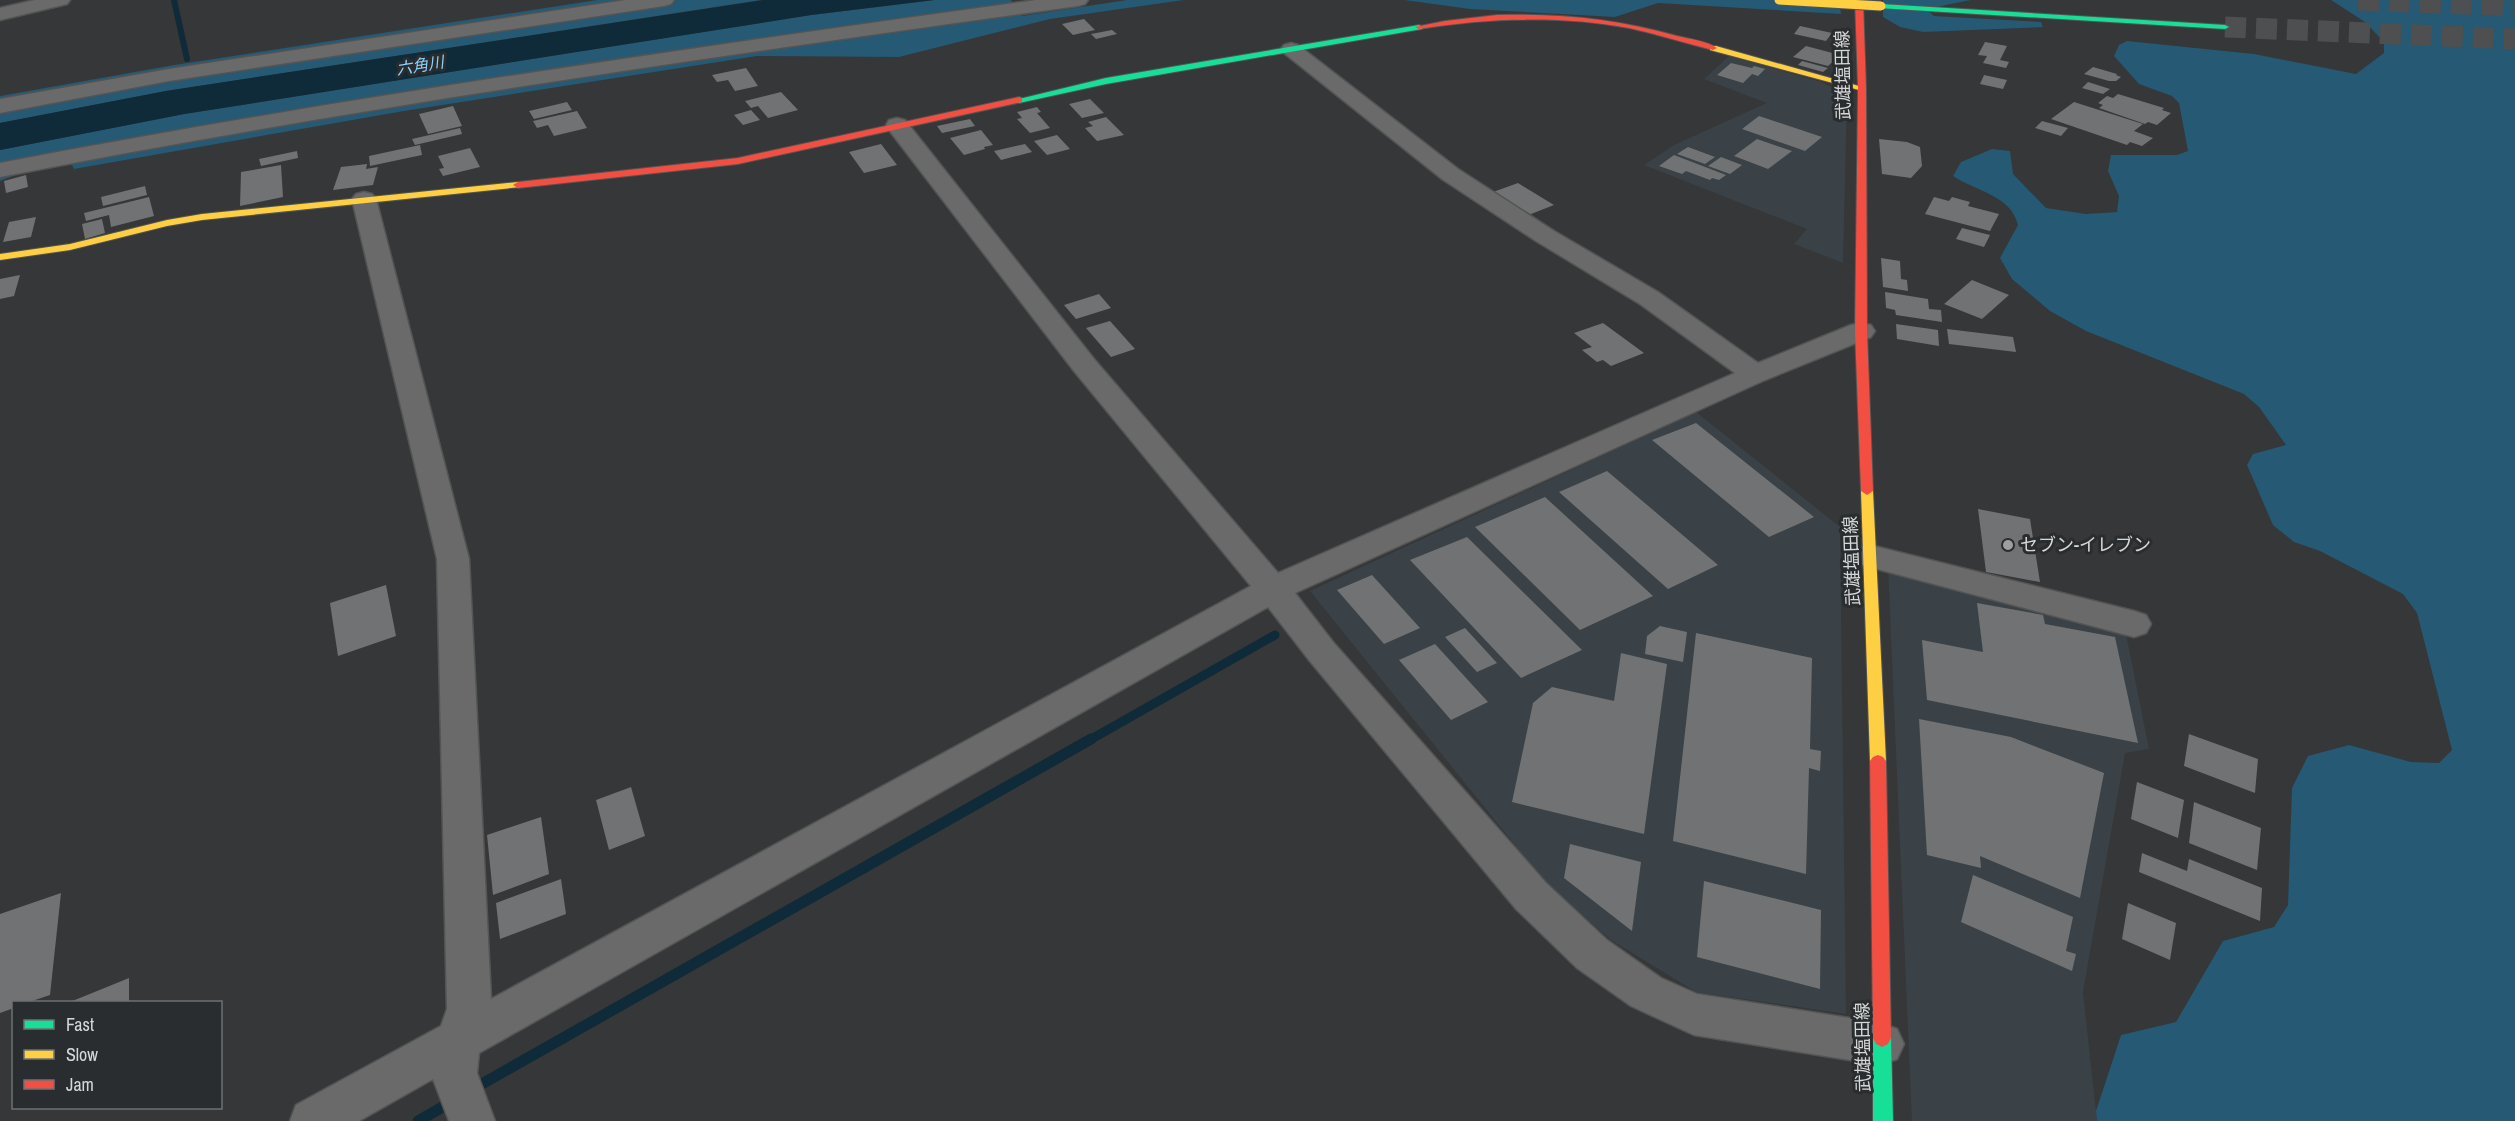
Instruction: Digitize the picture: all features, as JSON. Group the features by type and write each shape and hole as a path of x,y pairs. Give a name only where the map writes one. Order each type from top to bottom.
{"main road":[{"path":"1779,0 2226,27"},
{"name":"武雄塩田線","path":"1859,0 1862,88 1861,331 1879,785 1883,1121"},
{"path":"0,257 70,247 178,221 655,171 771,155 897,125 1106,81 1449,22 1491,18 1600,21 1629,26 1862,88"}],"street":[{"path":"0,14 60,0"},
{"path":"0,106 170,75 664,0"},
{"path":"0,170 331,109 1078,0"},
{"path":"1291,49 1450,174 1545,236 1649,298 1755,374"},
{"path":"897,125 1084,365 1273,589 1321,651 1531,896 1592,954 1646,992 1694,1014 1881,1044"},
{"path":"364,200 453,559 469,1009 456,1057 471,1119"},
{"path":"313,1121 456,1057 1273,589 1755,374 1861,331"},
{"path":"1870,556 2134,624"}],"shaded area":[{"path":"597,0 761,0 166,91 0,123 0,96 174,65"},
{"path":"934,0 1011,0 1022,16 1127,0 1184,0 1050,19 899,57 757,56 404,111 74,169 71,163 15,175 0,181 0,150 184,114 811,15"},
{"path":"1404,0 1839,0 1841,14 1658,3 1615,17 1470,9"},
{"path":"1883,0 1971,0 1926,9 1934,16 2041,22 2043,27 1923,32 1900,27 1883,17"},
{"path":"2331,0 2515,0 2515,1121 2097,1121 2096,1111 2121,1035 2176,1022 2223,941 2274,927 2288,905 2292,788 2308,756 2349,745 2411,762 2439,763 2452,750 2417,613 2403,594 2320,551 2294,542 2273,525 2247,465 2253,454 2286,445 2259,407 2244,394 2086,331 2050,311 2012,279 2000,258 2018,225 2014,215 2000,200 1953,176 1961,162 1992,149 2010,151 2013,174 2046,208 2086,214 2117,212 2119,196 2108,171 2111,155 2177,155 2188,151 2179,103 2172,96 2139,84 2114,56 2119,45 2127,41 2254,54 2356,74 2384,53 2384,42 2365,22"},
{"path":"1729,56 1821,82 1847,94 1843,263 1794,244 1807,229 1644,165 1674,145 1767,103 1704,79"},
{"path":"1696,412 1840,527 1846,1014 1696,992 1611,940 1548,886 1310,591"},
{"path":"1888,566 2125,629 2149,749 2125,753 2083,992 2097,1121 1912,1121"}],"water":[{"name":"六角川","path":"764,0 934,0 811,15 184,114 0,150 0,123 166,91"}],"building":[{"path":"1084,19 1095,30 1073,35 1062,24"},
{"path":"1800,26 1832,33 1826,41 1794,34"},
{"path":"1112,30 1117,34 1096,39 1091,34"},
{"path":"1985,42 2007,46 2000,60 2009,62 2006,68 1983,63 1987,56 1978,55"},
{"path":"1806,46 1840,55 1828,66 1793,57"},
{"path":"1802,61 1828,68 1823,72 1798,65"},
{"path":"1731,63 1765,69 1758,76 1752,74 1743,83 1717,75"},
{"path":"2093,67 2121,77 2116,81 2109,81 2084,74"},
{"path":"746,68 758,86 735,91 728,80 717,82 712,75"},
{"path":"1984,75 2007,80 2003,89 1980,84"},
{"path":"2088,82 2110,89 2103,94 2082,88"},
{"path":"781,92 798,110 768,118 758,106 751,108 745,101"},
{"path":"2118,94 2164,108 2162,110 2171,113 2157,125 2148,122 2145,124 2099,108 2103,105 2098,103 2107,96 2113,98"},
{"path":"1090,99 1104,113 1082,118 1069,104"},
{"path":"567,102 572,110 534,119 529,111"},
{"path":"2074,102 2143,124 2134,131 2153,138 2142,146 2130,142 2127,145 2051,119"},
{"path":"453,106 462,126 428,134 419,114"},
{"path":"1037,107 1041,112 1037,113 1050,128 1030,133 1017,119 1022,118 1017,112"},
{"path":"751,110 760,120 743,125 734,115"},
{"path":"577,111 587,128 554,136 548,125 537,128 533,121"},
{"path":"1759,116 1822,137 1805,151 1742,129"},
{"path":"1106,117 1124,135 1097,141 1085,128 1093,126 1088,122"},
{"path":"970,119 975,126 942,133 937,126"},
{"path":"2042,121 2068,128 2061,136 2035,128"},
{"path":"460,128 462,134 415,145 412,139"},
{"path":"981,130 993,145 964,155 950,138"},
{"path":"1057,135 1070,149 1047,155 1034,141"},
{"path":"1757,139 1792,151 1768,169 1734,156"},
{"path":"1879,139 1907,142 1920,147 1922,166 1911,178 1882,174"},
{"path":"881,144 897,165 864,173 849,152"},
{"path":"1025,144 1032,152 1001,160 994,151"},
{"path":"420,145 422,155 370,166 369,156"},
{"path":"1688,147 1715,157 1705,164 1677,154"},
{"path":"470,148 480,167 443,176 439,169 444,168 438,156"},
{"path":"297,151 298,158 261,166 259,159"},
{"path":"1674,155 1726,175 1719,180 1712,178 1710,180 1686,171 1682,174 1659,166"},
{"path":"1721,157 1742,165 1730,174 1708,166"},
{"path":"367,164 366,169 378,167 373,185 333,190 341,167"},
{"path":"281,165 283,197 240,206 241,172"},
{"path":"26,175 28,187 6,193 4,181"},
{"path":"1518,183 1554,205 1526,216 1493,192"},
{"path":"145,186 147,195 103,206 101,197"},
{"path":"149,197 154,216 111,227 109,215 86,221 84,213"},
{"path":"1934,197 1949,201 1952,197 1970,202 1968,206 1999,214 1990,231 1925,214"},
{"path":"36,217 31,237 3,242 9,222"},
{"path":"102,219 105,233 85,239 82,224"},
{"path":"1962,228 1990,235 1984,247 1956,239"},
{"path":"1881,258 1900,261 1901,279 1907,280 1908,291 1883,287"},
{"path":"20,275 14,296 0,299 0,279"},
{"path":"1972,280 2009,295 1982,319 1944,304"},
{"path":"1885,292 1928,299 1929,309 1941,310 1942,322 1896,315 1895,310 1886,308"},
{"path":"1099,294 1111,308 1076,319 1064,305"},
{"path":"1110,321 1135,349 1111,357 1086,328"},
{"path":"1603,323 1644,353 1611,366 1603,360 1597,362 1582,350 1592,347 1574,333"},
{"path":"1896,324 1938,330 1939,346 1897,339"},
{"path":"1947,329 2013,337 2016,352 1949,344"},
{"path":"1696,423 1814,517 1769,537 1652,440"},
{"path":"1607,471 1718,565 1668,589 1559,492"},
{"path":"1545,497 1653,596 1580,630 1475,527"},
{"name":"セブン-イレブン","path":"1978,509 2030,519 2040,582 1986,572"},
{"path":"1467,537 1582,650 1521,678 1410,560"},
{"path":"1372,575 1420,628 1384,644 1337,590"},
{"path":"386,585 396,636 338,656 330,603"},
{"path":"1977,603 2043,615 2045,624 2115,637 2138,743 1927,700 1922,640 1983,652"},
{"path":"1660,626 1687,632 1683,662 1645,654 1647,636"},
{"path":"1465,628 1497,663 1477,672 1445,637"},
{"path":"1696,633 1812,658 1810,749 1821,751 1820,771 1809,768 1806,874 1673,841"},
{"path":"1435,644 1488,702 1451,720 1399,660"},
{"path":"1621,653 1667,664 1644,834 1512,802 1533,703 1552,687 1614,701"},
{"path":"1919,719 2011,737 2104,773 2080,898 1980,856 1981,868 1927,855"},
{"path":"2189,734 2258,759 2255,793 2184,766"},
{"path":"2137,782 2184,800 2178,838 2131,819"},
{"path":"631,787 645,836 609,850 596,800"},
{"path":"2194,802 2261,828 2257,870 2189,843"},
{"path":"541,817 549,874 493,895 487,835"},
{"path":"1570,844 1641,862 1632,931 1564,878"},
{"path":"2142,853 2187,871 2189,859 2262,888 2260,921 2139,872"},
{"path":"1973,875 2073,917 2066,951 2076,954 2072,971 1961,922"},
{"path":"561,879 566,914 500,939 496,903"},
{"path":"1704,881 1821,910 1820,989 1697,957"},
{"path":"61,893 50,995 32,1001 12,1001 12,1009 0,1013 0,914"},
{"path":"2128,903 2176,923 2170,960 2122,939"},
{"path":"129,978 129,1001 72,1001"}],"waterway":[{"path":"174,0 187,59"},
{"path":"1088,741 1275,635"},
{"path":"473,1089 1091,739"},
{"path":"418,1121 453,1101"}],"tunnel":[{"path":"2358,0 2515,6"},
{"path":"2225,27 2515,39"}],"traffic: fast":[{"path":"1881,6 2225,27"},
{"path":"1019,100 1106,81 1419,27"},
{"path":"1882,1038 1883,1121"}],"traffic: slow":[{"path":"1779,0 1881,6"},
{"path":"1713,48 1862,88"},
{"path":"0,257 70,247 167,223 202,217 518,185"},
{"path":"1867,491 1878,761"}],"traffic: jam":[{"path":"1859,0 1862,88 1861,331 1867,491"},
{"path":"1419,27 1497,18 1551,17 1629,26 1713,48"},
{"path":"518,185 738,161 1019,100"},
{"path":"1878,761 1882,1038"}],"place":[{"name":"セブン-イレブン","path":"2008,545"}]}
